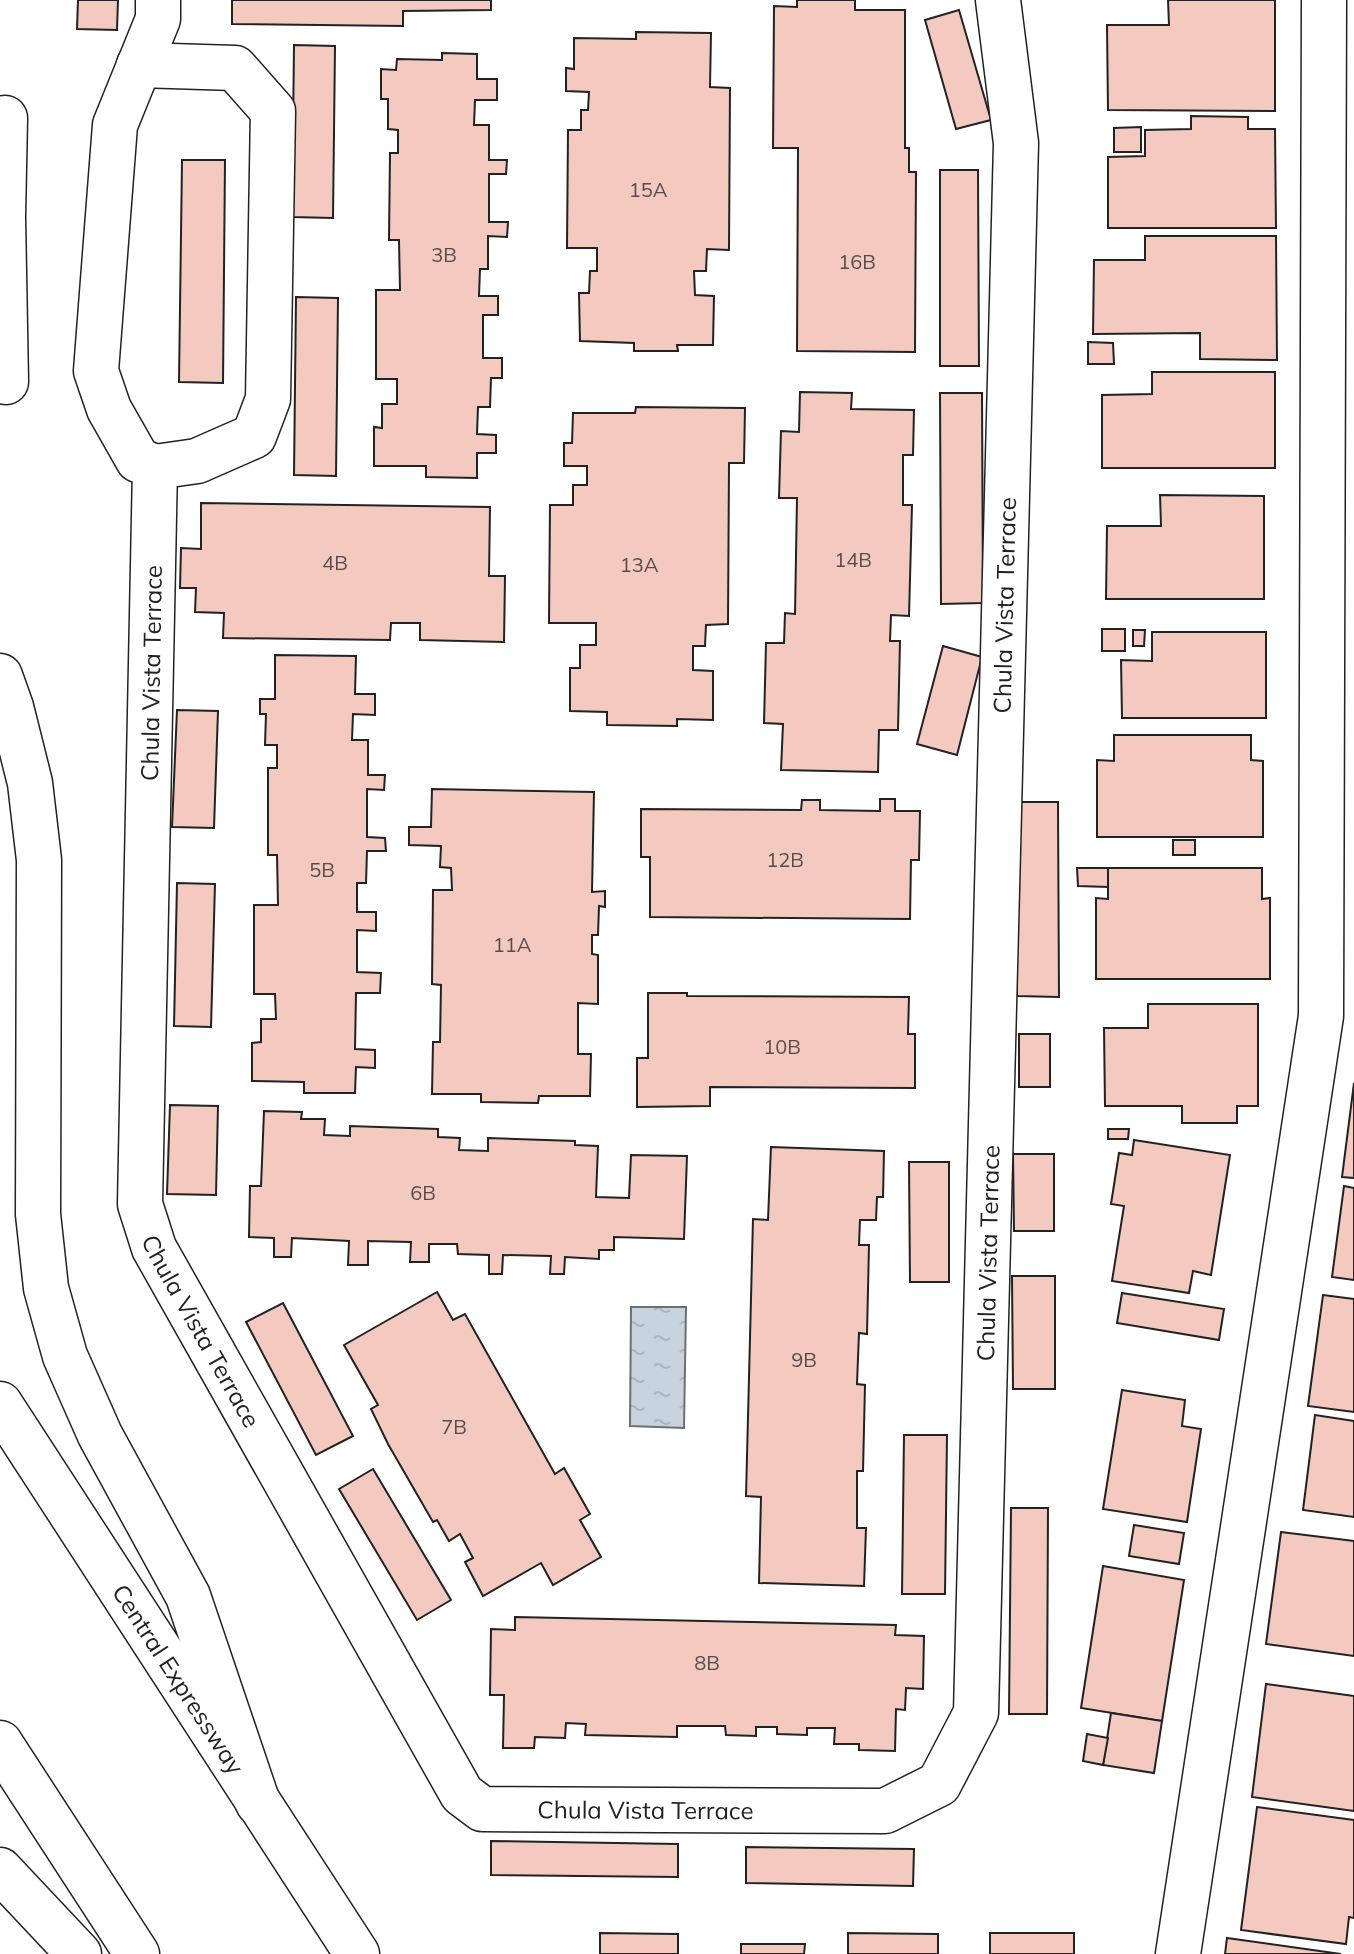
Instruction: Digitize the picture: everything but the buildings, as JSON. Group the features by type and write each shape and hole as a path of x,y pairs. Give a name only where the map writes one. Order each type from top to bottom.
{"main road":[{"path":"139,65 235,68 273,111 268,399 254,436 197,461 155,467 138,460 109,409 96,371 115,125 139,65 158,19 158,0"},
{"name":"Chula Vista Terrace","path":"155,467 140,1204 154,1248 462,1794 482,1809 885,1811 939,1784 976,1713 1016,143 998,0"},
{"path":"1178,1954 1337,1019 1324,0"},
{"path":"5,118 2,217 6,382"},
{"path":"0,676 30,783 39,860 38,1214 46,1288 65,1356 100,1435 188,1596 258,1803"},
{"name":"Central Expressway","path":"0,1404 357,1954"},
{"path":"0,1743 137,1954"},
{"path":"0,1870 79,1954"}],"water":[{"path":"631,1307 686,1307 684,1428 630,1426"}]}
